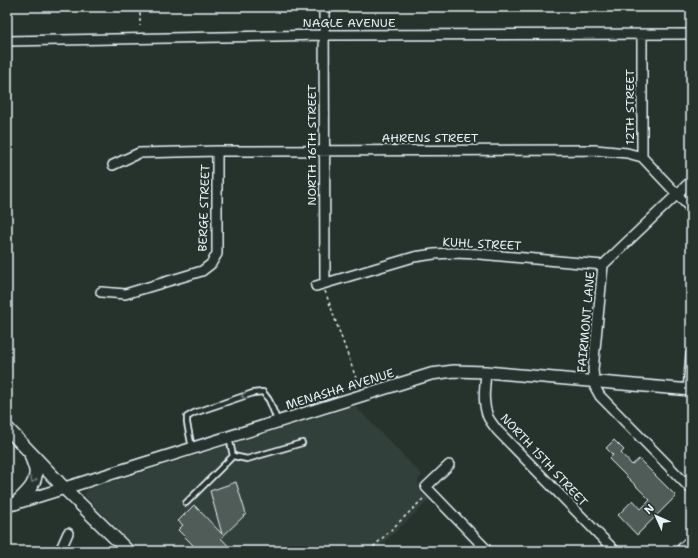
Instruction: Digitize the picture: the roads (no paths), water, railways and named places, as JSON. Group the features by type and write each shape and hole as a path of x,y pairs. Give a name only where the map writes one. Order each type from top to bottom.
{"main road":[{"path":"7,428 29,453 128,551"},
{"path":"11,504 26,493 33,484 35,469 29,453"},
{"path":"683,551 691,543"}],"street":[{"name":"NORTH 16TH STREET","path":"322,287 324,7"},
{"name":"NAGLE AVENUE","path":"7,41 324,35 691,34"},
{"name":"12TH STREET","path":"642,35 642,157 691,209"},
{"name":"AHRENS STREET","path":"113,165 139,153 595,150 627,153 642,157"},
{"name":"BERGE STREET","path":"101,292 125,294 202,271 211,264 217,254 217,152"},
{"name":"FAIRMONT LANE","path":"594,382 593,365 603,265 691,181"},
{"name":"KUHL STREET","path":"322,287 414,257 434,254 479,254 603,265"},
{"path":"689,390 691,354"},
{"name":"MENASHA AVENUE","path":"11,504 431,374 454,371 486,372 689,390"},
{"name":"NORTH 15TH STREET","path":"486,372 484,395 485,406 489,417 497,430 615,551"},
{"path":"594,382 596,391 604,401 691,489"},
{"path":"449,465 426,487 488,551"},
{"path":"60,551 68,533"}],"lane":[{"path":"192,448 187,417 194,413 253,393 263,392 269,400 278,422"},
{"path":"229,437 234,456"},
{"path":"234,456 247,459 302,443"},
{"path":"186,503 234,456"}]}
